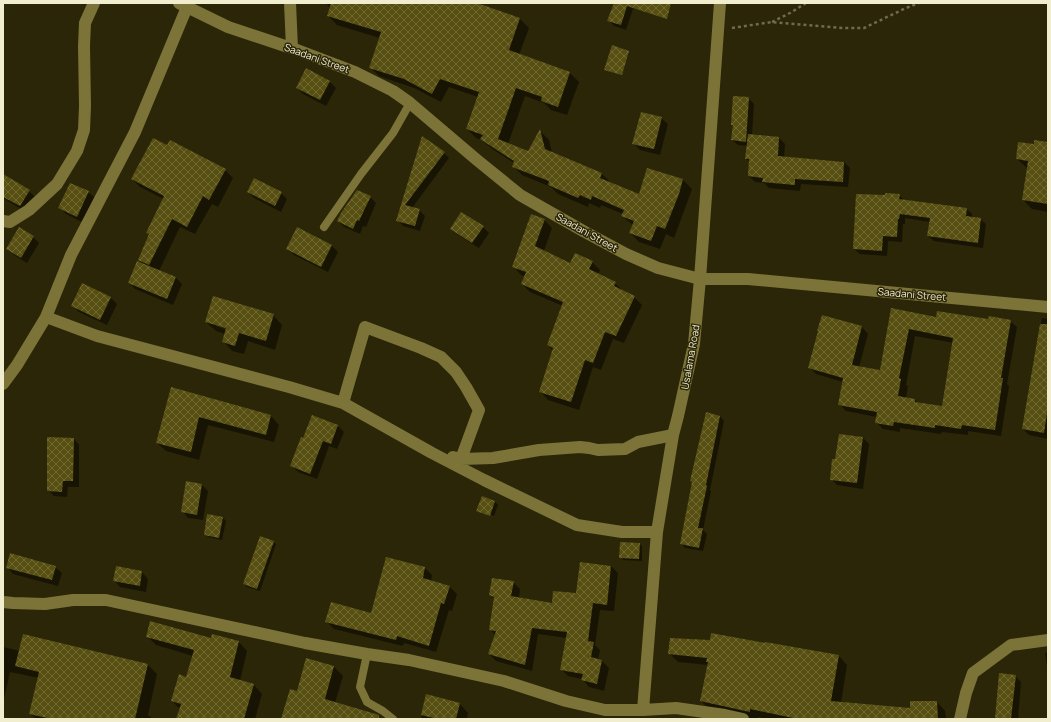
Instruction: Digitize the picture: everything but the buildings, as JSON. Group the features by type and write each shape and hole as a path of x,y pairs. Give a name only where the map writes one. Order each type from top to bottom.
{"street":[{"path":"3,221 10,222 29,210 57,184 77,151 84,130 85,23 94,3"},
{"path":"290,3 292,48"},
{"name":"Usalama Road","path":"643,710 657,532 672,435 678,416 694,344 720,3"},
{"path":"3,384 17,365 46,317 71,255 135,132 183,5"},
{"name":"Saadani Street","path":"183,5 228,27 292,48 356,72 393,91 410,102 428,119 520,195 626,254 658,268 700,279 748,279 1048,307"},
{"path":"46,317 97,336 289,387 343,403 432,453 577,525 622,532 657,532"},
{"path":"343,403 364,328 421,348 441,357 456,372 479,410 461,459"},
{"path":"432,453 461,459 493,458 539,450 580,447 598,450 625,449 638,442 672,435"},
{"path":"3,602 45,604 74,600 106,600 305,643 408,660 504,681 606,714 676,708 743,719"},
{"path":"960,719 966,693 973,673 1011,645 1048,640"}],"lane":[{"path":"324,227 361,174 393,133 410,102"},
{"path":"367,654 360,687 367,702 383,711 393,719"}],"path":[{"path":"772,22 806,3"},
{"path":"718,30 772,22 842,28 864,28 919,3"}]}
